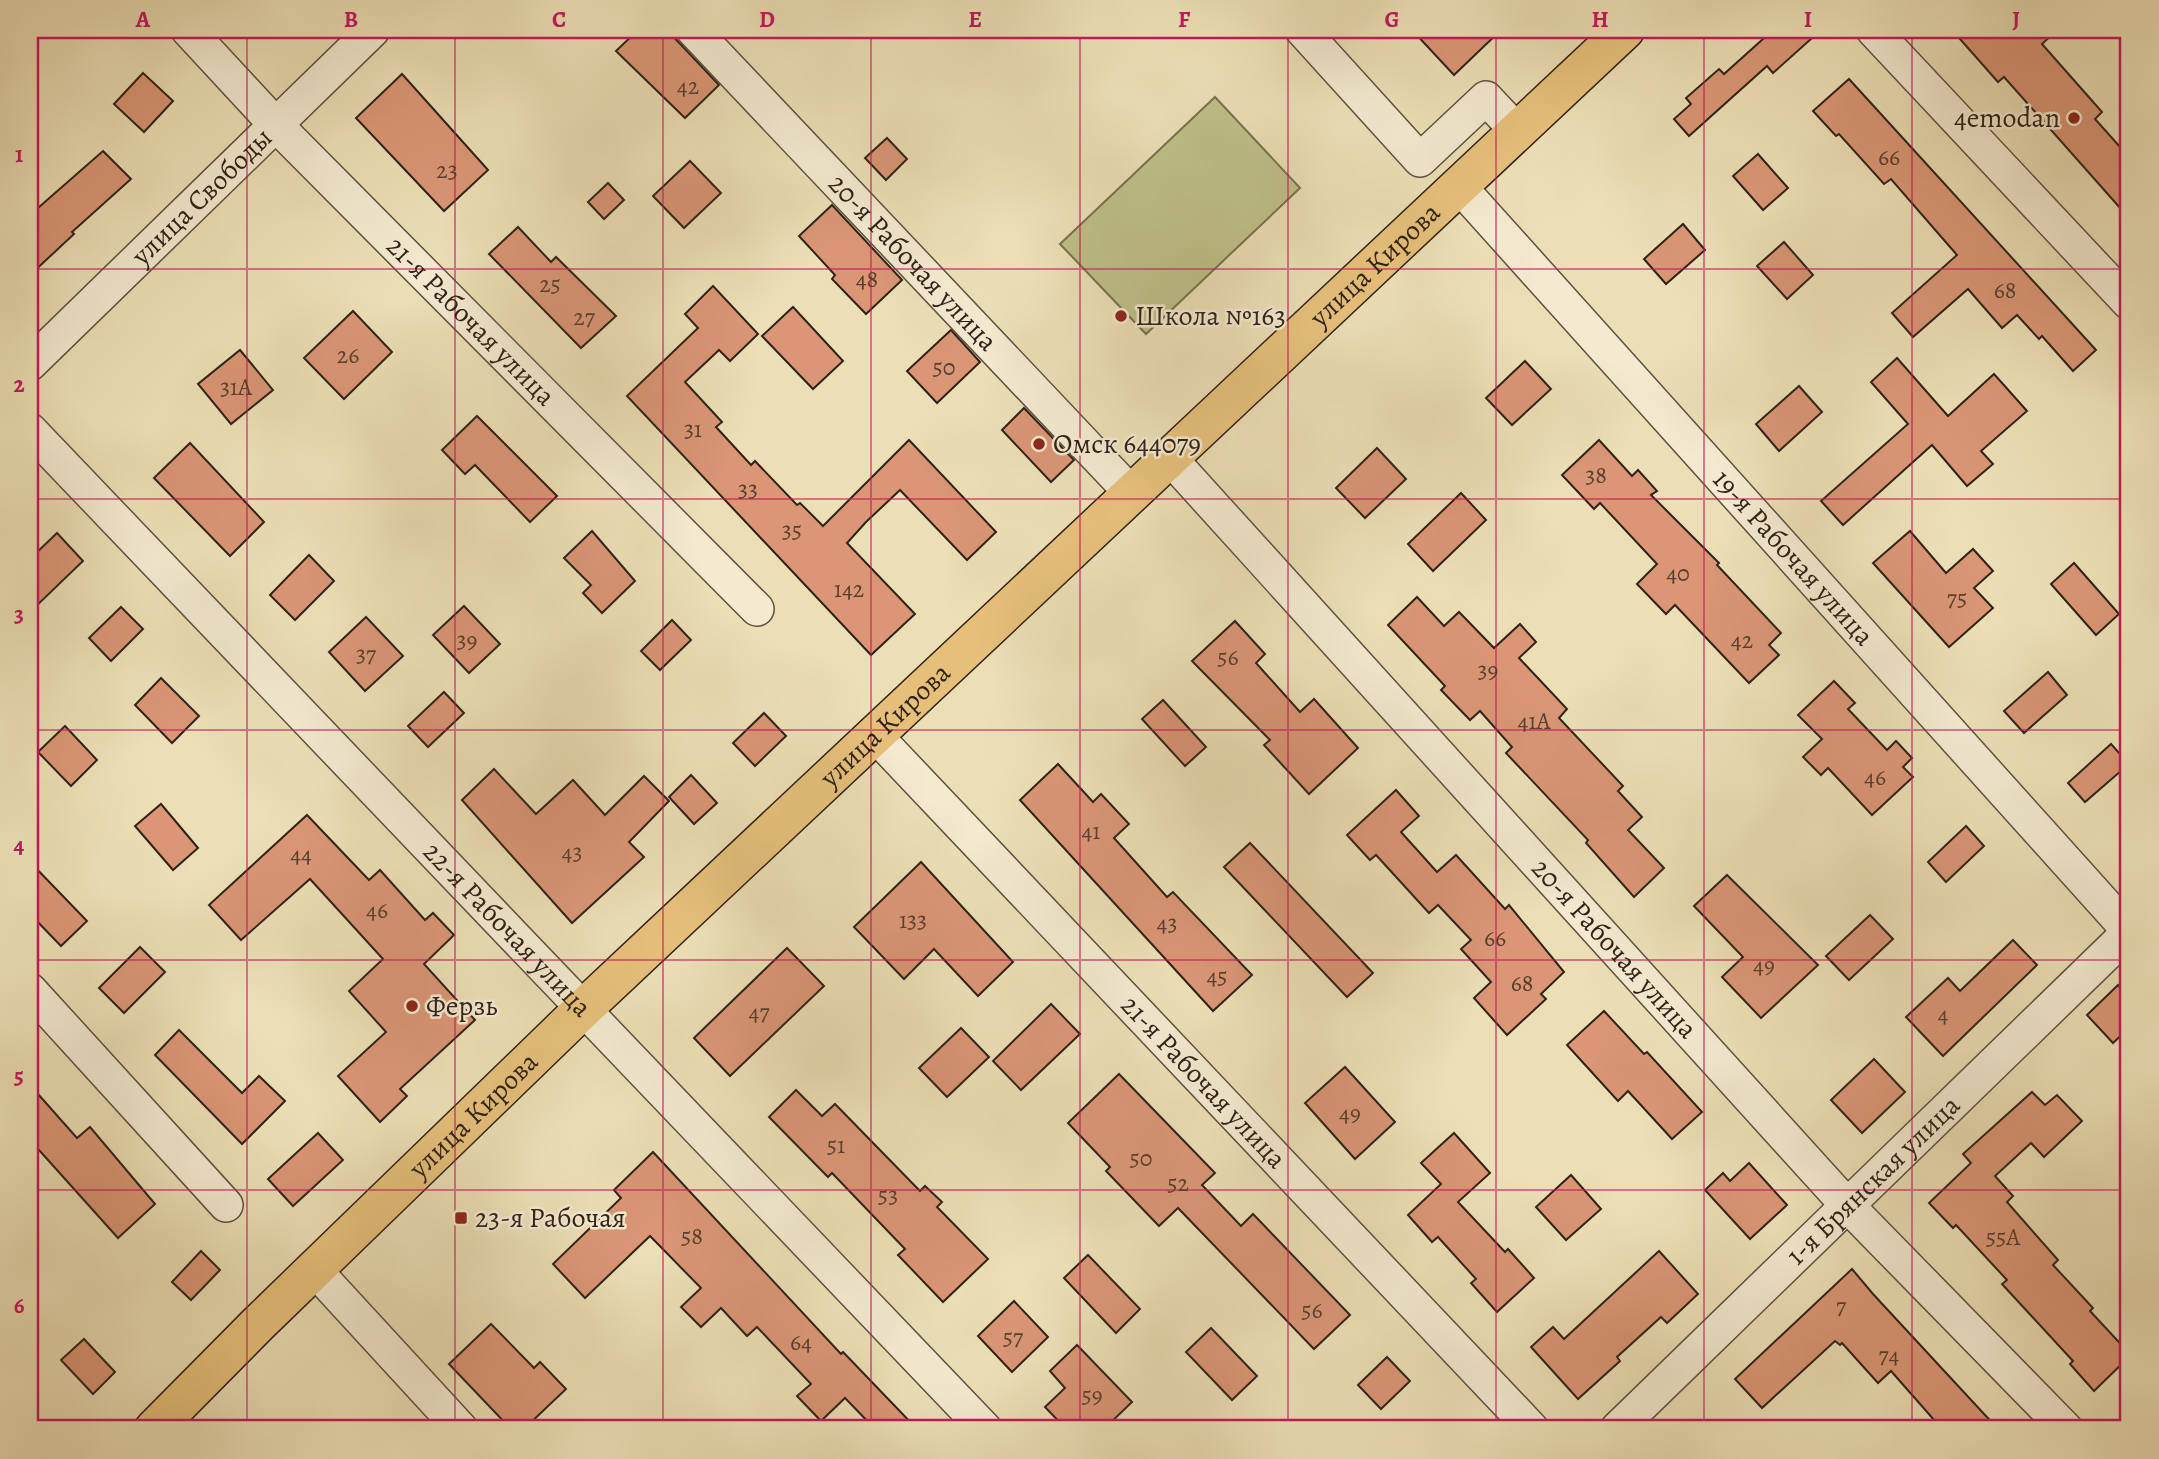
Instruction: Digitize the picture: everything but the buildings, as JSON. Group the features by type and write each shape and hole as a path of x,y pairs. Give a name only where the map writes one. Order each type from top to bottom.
{"main road":[{"name":"улица Кирова","path":"154,1429 314,1269 582,1010 1625,30"}],"street":[{"name":"21-я Рабочая улица","path":"188,30 275,124 757,609"},
{"name":"улица Свободы","path":"30,364 373,30"},
{"name":"20-я Рабочая улица","path":"693,30 1133,495"},
{"path":"1302,30 1420,160 1486,98 1517,131"},
{"path":"1873,30 2129,303"},
{"name":"19-я Рабочая улица","path":"1459,186 2129,931"},
{"name":"22-я Рабочая улица","path":"30,430 985,1429"},
{"name":"20-я Рабочая улица","path":"1170,458 1846,1204 2066,1429"},
{"name":"21-я Рабочая улица","path":"875,735 1532,1429"},
{"name":"1-я Брянская улица","path":"1617,1429 2129,931"},
{"path":"30,990 226,1205"},
{"path":"314,1269 461,1429"}],"green space":[{"path":"1215,97 1300,188 1146,334 1060,244"}],"place":[{"name":"4emodan","path":"2074,118"},
{"name":"Школа №163","path":"1121,316"},
{"name":"Омск 644079","path":"1039,444"},
{"name":"Ферзь","path":"412,1006"},
{"name":"23-я Рабочая","path":"461,1218"}]}
